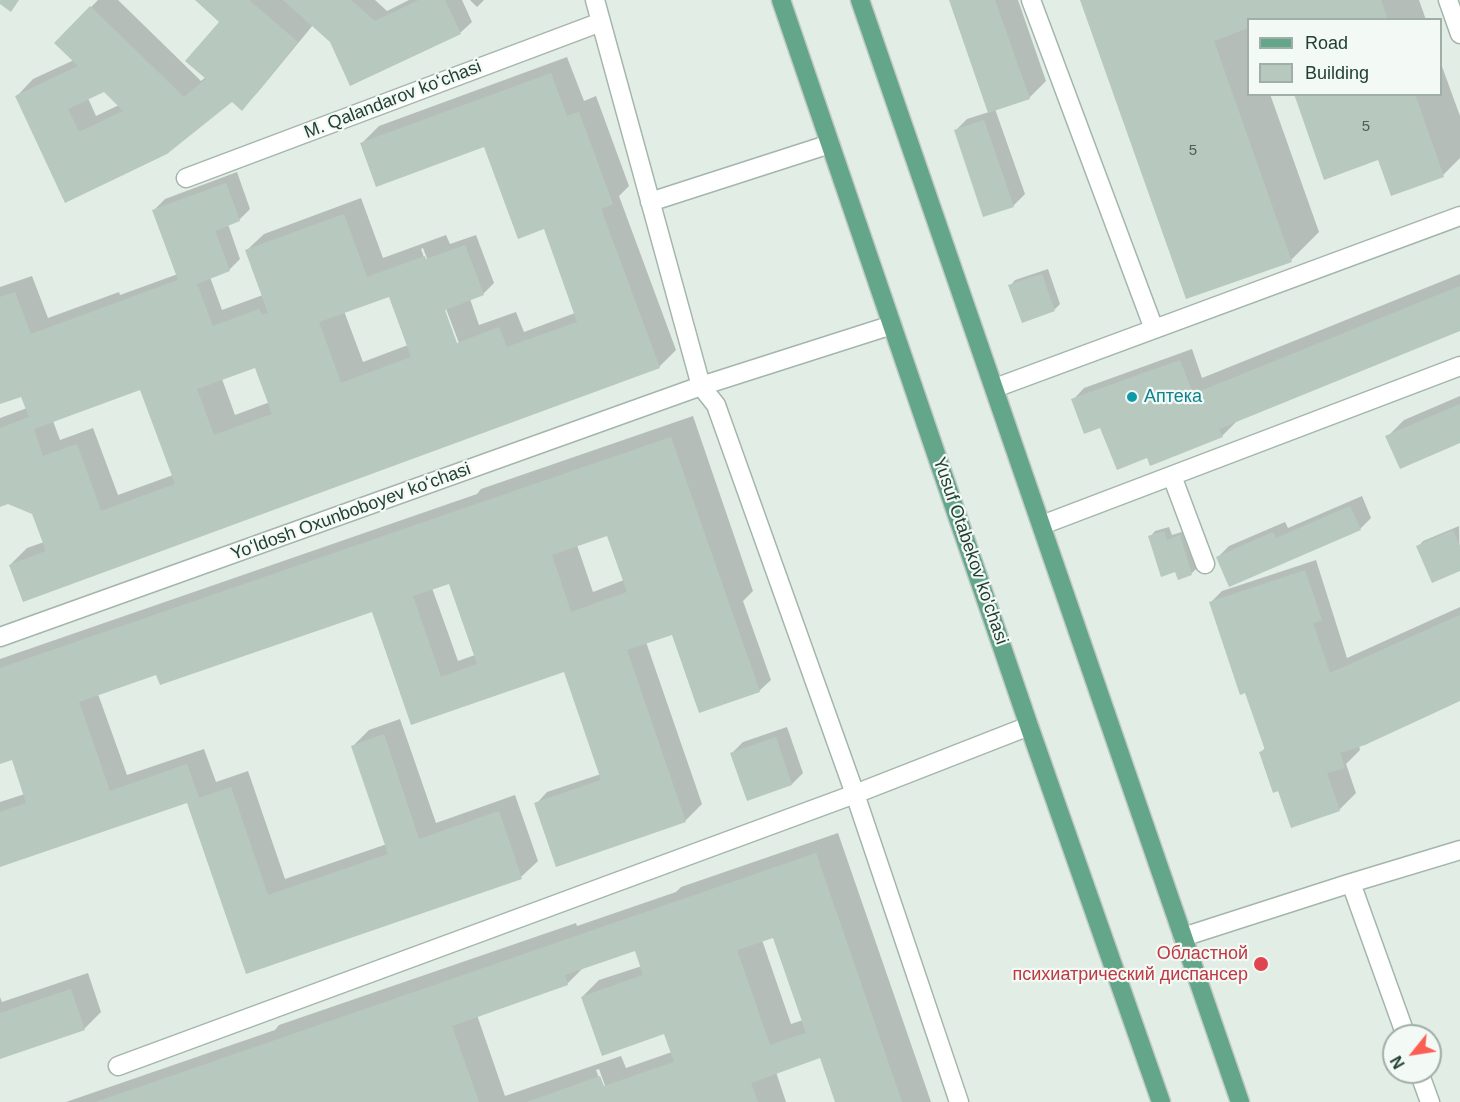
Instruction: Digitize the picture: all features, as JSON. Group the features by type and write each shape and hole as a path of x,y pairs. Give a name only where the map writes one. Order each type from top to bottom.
{"main road":[{"name":"Yusuf Otabekov ko'chasi","path":"781,0 1029,726 1161,1102"},
{"path":"861,0 1240,1102"}],"street":[{"path":"595,0 701,386 716,405 855,794 959,1102"},
{"path":"1031,0 1154,329"},
{"path":"1448,0 1460,33"},
{"name":"M. Qalandarov koʻchasi","path":"186,178 601,22"},
{"path":"650,202 830,144"},
{"path":"995,388 1460,216"},
{"name":"Yoʻldosh Oxunboboyev koʻchasi","path":"0,637 701,386 892,325"},
{"path":"1042,525 1460,366"},
{"path":"1172,476 1205,564"},
{"path":"118,1066 855,794 1029,726"},
{"path":"1183,937 1460,850"},
{"path":"1351,883 1402,1024"},
{"path":"1423,1084 1430,1102"}],"building":[{"path":"0,0 19,0 11,12 0,4"},
{"path":"195,0 249,0 298,42 242,111 232,102 167,154 65,203 15,96 78,66 54,43 90,6 184,97 206,79 185,61 219,22","holes":["104,92 123,111 79,132 68,109"]},
{"path":"283,0 351,0 375,21 419,0 445,0 461,34 350,86 330,42"},
{"path":"949,0 995,0 1030,99 988,113"},
{"path":"1080,0 1381,0 1387,18 1247,18 1247,28 1214,41 1292,262 1186,299"},
{"path":"551,73 567,116 579,112 613,204 601,209 660,368 23,602 9,565 46,551 32,514 8,504 0,507 0,428 29,417 21,397 0,404 0,297 15,292 31,334 178,280 152,210 226,183 240,221 215,231 230,271 197,284 213,326 259,309 262,315 268,313 245,250 344,214 367,277 425,256 426,259 465,245 484,295 445,310 457,343 499,327 507,347 577,322 544,229 518,239 484,147 376,187 360,143","holes":["389,297 411,357 341,383 319,322","255,368 272,414 214,435 197,389","140,390 175,484 101,511 77,444 43,456 34,429"]},
{"path":"1295,96 1416,96 1444,177 1391,196 1378,160 1324,180"},
{"path":"984,120 1014,207 983,217 954,130"},
{"path":"1042,274 1055,311 1022,323 1008,285"},
{"path":"1460,286 1460,331 1219,429 1223,437 1150,466 1147,458 1117,470 1100,428 1084,434 1071,399 1180,360 1193,394"},
{"path":"1460,404 1460,443 1400,469 1385,436"},
{"path":"671,437 760,692 699,713 672,635 627,650 686,822 556,867 534,803 601,780 564,672 411,725 372,612 160,685 156,675 79,702 110,791 187,764 199,798 231,787 268,895 388,854 351,746 384,734 419,839 499,811 522,879 246,974 187,803 0,867 0,812 26,803 12,760 0,764 0,668","holes":["607,536 627,592 571,612 552,555","449,584 477,664 441,677 413,596"]},
{"path":"1350,506 1361,530 1229,587 1216,557 1273,532 1276,538"},
{"path":"1453,530 1460,546 1460,571 1432,583 1416,546"},
{"path":"1164,531 1167,540 1180,535 1192,575 1178,580 1175,572 1161,577 1148,536"},
{"path":"1305,570 1322,620 1313,623 1330,673 1460,615 1460,701 1365,745 1340,753 1345,768 1327,773 1340,811 1291,828 1278,791 1273,793 1259,752 1265,750 1245,693 1240,695 1209,602"},
{"path":"776,737 792,785 747,801 730,753"},
{"path":"816,853 902,1102 835,1102 820,1058 751,1083 758,1102 527,1102 600,1076 604,1086 674,1062 664,1034 602,1056 581,997 643,975 635,951 565,975 568,985 452,1026 479,1102 96,1102","holes":["773,938 806,1033 770,1045 737,950"]},
{"path":"71,989 85,1030 0,1059 0,1013"}],"place":[{"name":"Аптека","path":"1132,397"},
{"name":"Областной психиатрический диспансер","path":"1261,964"}]}
